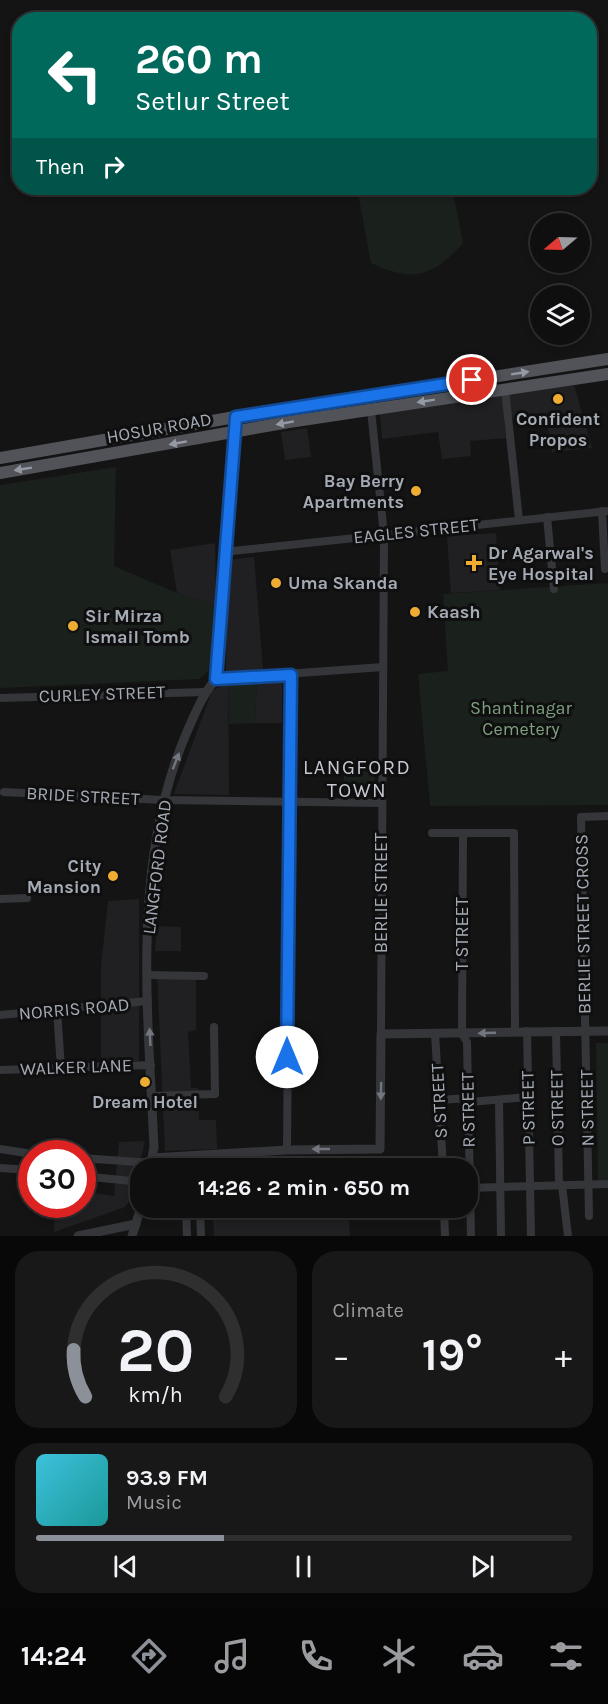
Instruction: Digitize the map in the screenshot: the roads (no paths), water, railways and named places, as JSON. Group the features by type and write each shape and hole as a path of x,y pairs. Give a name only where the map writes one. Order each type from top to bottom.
{"main road":[{"name":"HOSUR ROAD","path":"0,458 236,417 608,359"},
{"name":"HOSUR ROAD","path":"0,473 371,410 608,374"}],"street":[{"path":"505,389 519,520"},
{"name":"BERLIE STREET","path":"203,1158 287,1150 380,1149 384,535 371,410"},
{"path":"236,417 216,679 383,667"},
{"path":"605,511 605,569"},
{"name":"EAGLES STREET","path":"224,552 605,511"},
{"path":"547,517 554,589"},
{"path":"287,1150 291,675"},
{"name":"LANGFORD ROAD","path":"151,1158 152,1096 148,1001 150,892 162,800 175,760 204,692 216,679"},
{"name":"CURLEY STREET","path":"0,698 204,692"},
{"name":"BRIDE STREET","path":"4,792 162,800 382,803"},
{"name":"BERLIE STREET CROSS","path":"585,1031 581,817 608,816"},
{"path":"432,833 513,833 515,1032"},
{"name":"T STREET","path":"462,1034 463,834"},
{"path":"0,899 27,898"},
{"path":"148,975 204,976"},
{"name":"NORRIS ROAD","path":"0,1015 148,1001"},
{"path":"57,1010 61,1068"},
{"path":"152,1096 215,1094 213,1027"},
{"name":"P STREET","path":"527,1031 531,1236"},
{"name":"O STREET","path":"556,1031 560,1185 568,1236"},
{"name":"N STREET","path":"585,1031 589,1216"},
{"name":"BERLIE STREET CROSS","path":"381,1034 608,1031"},
{"name":"S STREET","path":"435,1033 442,1158"},
{"name":"R STREET","path":"462,1034 467,1042 470,1100 469,1158"},
{"name":"WALKER LANE","path":"0,1070 151,1065"},
{"path":"439,1100 499,1100 528,1097"},
{"path":"499,1100 501,1236"},
{"path":"0,1149 18,1152"},
{"path":"96,1159 130,1161"},
{"path":"0,1168 18,1169"},
{"path":"96,1177 130,1181"},
{"path":"478,1187 608,1184"},
{"path":"132,1236 138,1218"},
{"path":"186,1218 187,1236"},
{"path":"200,1218 201,1236"},
{"path":"444,1218 445,1236"},
{"name":"R STREET","path":"470,1218 471,1236"},
{"path":"78,1236 136,1224"}],"place":[{"name":"Confident Propos","path":"558,399"},
{"name":"Bay Berry Apartments","path":"416,491"},
{"name":"Dr Agarwal's Eye Hospital","path":"474,563"},
{"name":"Uma Skanda","path":"276,583"},
{"name":"Kaash","path":"415,612"},
{"name":"Sir Mirza Ismail Tomb","path":"73,626"},
{"name":"City Mansion","path":"113,876"},
{"name":"Dream Hotel","path":"145,1082"}],"district":[{"name":"LANGFORD TOWN","path":"357,778"}],"park label":[{"name":"Shantinagar Cemetery","path":"521,718"}]}
